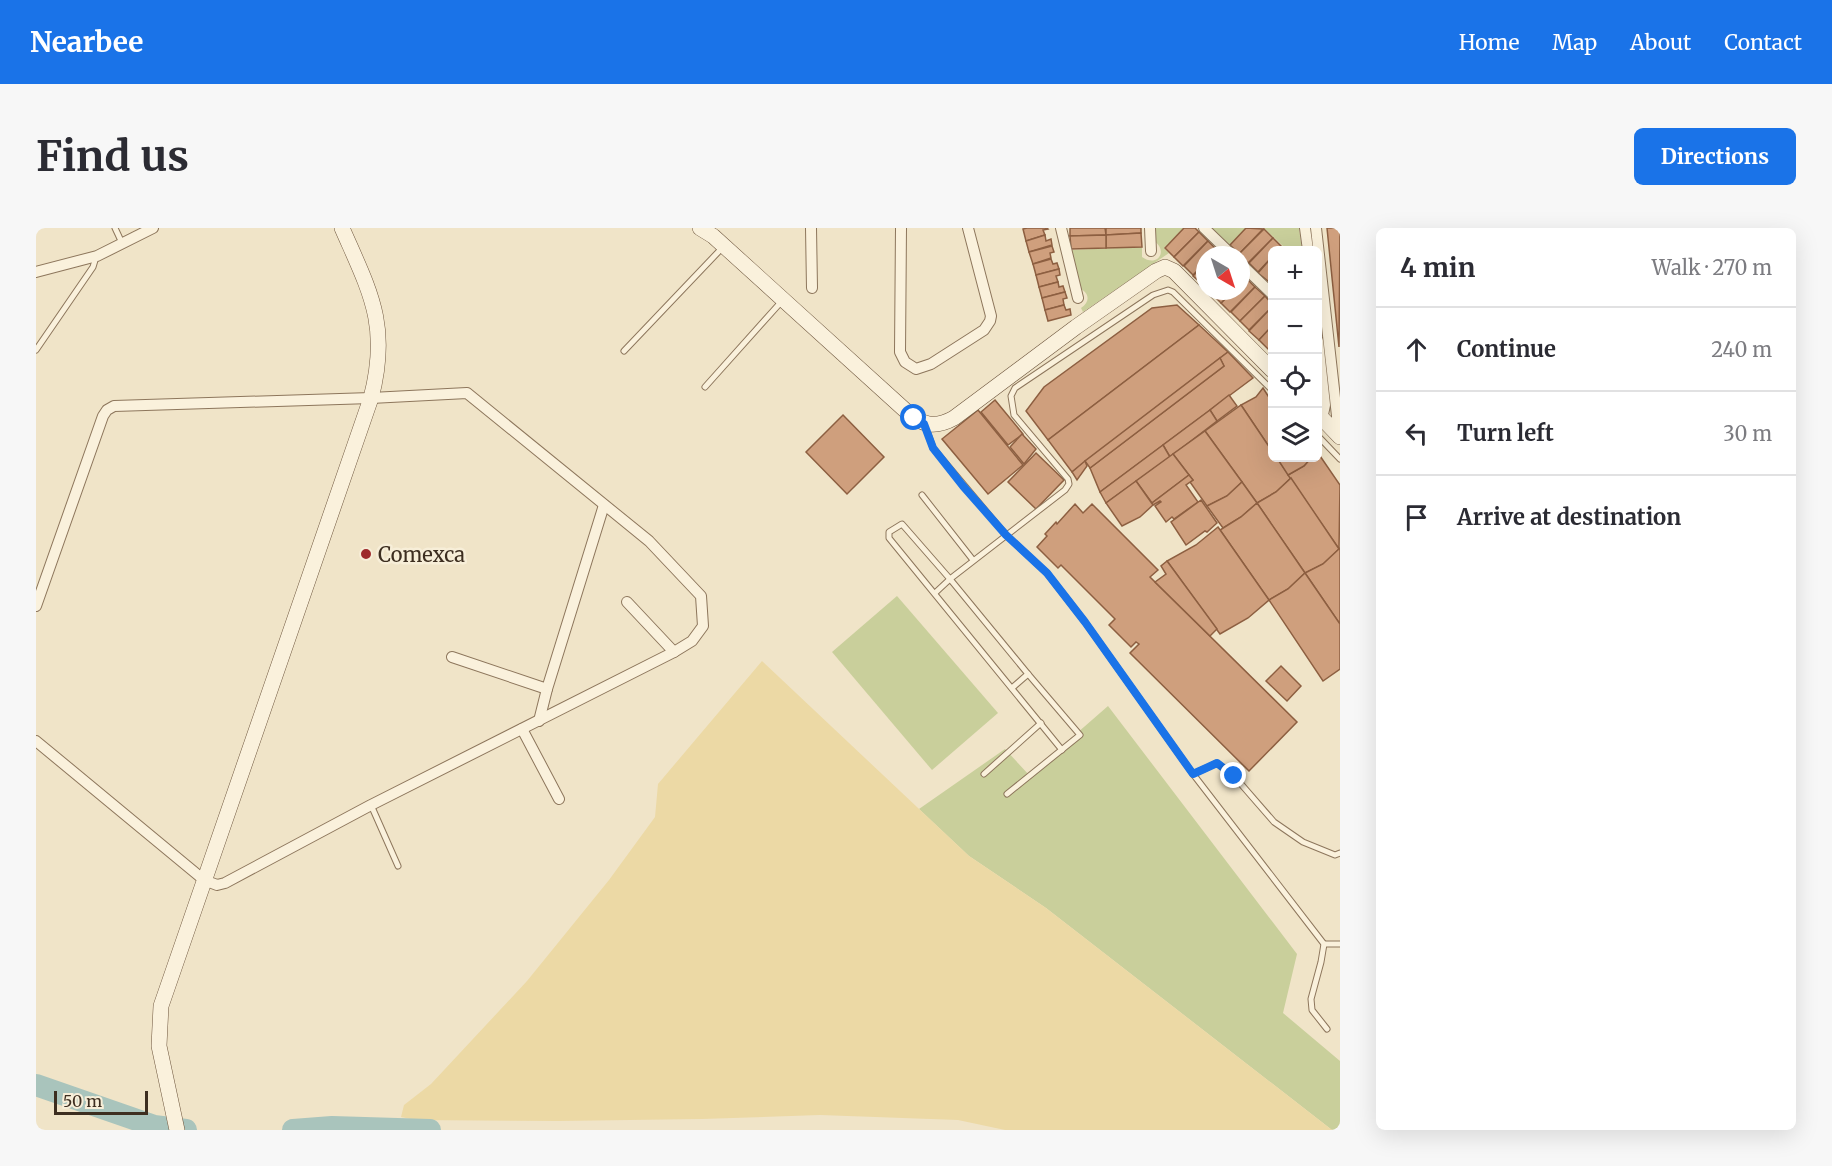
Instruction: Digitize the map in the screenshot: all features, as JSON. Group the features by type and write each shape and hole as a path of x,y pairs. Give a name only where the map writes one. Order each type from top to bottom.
{"main road":[{"path":"177,1130 159,1046 161,1006 371,398 378,367 377,319 372,296 342,228"},
{"path":"700,228 713,236 906,411 924,424 940,424 954,418 1077,327 1165,267 1174,271 1268,366"},
{"path":"1322,418 1337,433"}],"street":[{"path":"36,272 96,256 153,228"},
{"path":"811,228 812,288"},
{"path":"901,228 900,352 905,362 916,369 931,364 984,330 990,321 991,316 968,228"},
{"path":"1062,228 1078,298"},
{"path":"1150,228 1151,251"},
{"path":"1204,228 1223,246"},
{"path":"1305,228 1307,246"},
{"path":"1316,228 1337,433"},
{"path":"1250,273 1268,290"},
{"path":"1319,354 1324,405 1322,410"},
{"path":"36,606 103,416 114,406 467,393 649,541 701,596 703,626 692,640 674,652 371,805 225,883 217,885 204,880 36,741"},
{"path":"539,721 604,505"},
{"path":"627,602 674,652"},
{"path":"452,657 547,689"},
{"path":"522,729 559,799"}],"lane":[{"path":"115,228 122,243"},
{"path":"624,351 724,246"},
{"path":"36,350 93,267 96,256"},
{"path":"935,592 1065,490 1069,484 1068,479 1014,415 1011,396 1015,388 1153,295 1167,290 1173,292 1268,386"},
{"path":"705,387 783,300"},
{"path":"924,424 933,448 1006,535 1047,573 1085,622 1193,774 1324,944 1311,999 1312,1010 1328,1029"},
{"path":"1322,441 1340,459"},
{"path":"922,495 973,560"},
{"path":"1007,794 1062,750 1080,735 902,524 889,532 889,538 1062,750"},
{"path":"1012,688 1028,674"},
{"path":"984,774 1041,723"},
{"path":"1193,774 1217,763 1234,776 1274,822 1303,842 1335,855 1340,853"},
{"path":"371,805 398,866"},
{"path":"1324,944 1340,945"}],"green space":[{"path":"1154,228 1184,228 1164,248 1169,253 1083,312 1081,308 1086,303 1087,297 1085,292 1079,288 1071,250 1142,247 1142,257 1152,261 1161,253 1161,249 1154,241"},
{"path":"1212,228 1246,228 1229,245"},
{"path":"1264,228 1299,228 1301,246 1283,246"},
{"path":"897,596 998,713 932,770 832,652"},
{"path":"1108,706 1297,954 1283,1013 1340,1061 1340,1130 1332,1130 1046,908 969,856 919,809 1005,749 1029,775"}],"sand":[{"path":"762,661 969,856 1046,908 1332,1130 1005,1130 958,1120 820,1115 558,1121 416,1120 401,1117 404,1105 431,1084 527,981 609,880 655,817 658,784"}],"building":[{"path":"1070,228 1105,228 1106,235 1070,236"},
{"path":"1106,228 1141,228 1141,233 1106,235"},
{"path":"1184,228 1195,228 1199,232 1174,257 1165,248"},
{"path":"1246,228 1263,229 1247,246 1230,245"},
{"path":"1327,228 1340,228 1339,347"},
{"path":"1023,229 1048,229 1043,230 1045,235 1026,241"},
{"path":"1264,229 1273,238 1250,261 1250,246 1247,246"},
{"path":"1199,232 1208,241 1203,246 1196,246 1196,253 1183,266 1174,257"},
{"path":"1141,233 1142,247 1106,248 1106,235"},
{"path":"1045,235 1046,241 1051,239 1052,245 1029,252 1026,241"},
{"path":"1106,235 1106,248 1071,249 1070,236"},
{"path":"1273,238 1281,246 1268,246 1268,261 1258,272 1250,262"},
{"path":"1208,241 1213,246 1203,246"},
{"path":"1052,246 1054,252 1050,253 1051,258 1033,264 1029,252"},
{"path":"1196,254 1196,272 1193,275 1184,266"},
{"path":"1051,259 1053,264 1057,263 1059,269 1036,275 1033,264"},
{"path":"1268,262 1268,281 1258,273"},
{"path":"1059,269 1060,275 1056,276 1058,282 1039,287 1036,275"},
{"path":"1058,282 1059,287 1063,286 1065,292 1042,298 1039,287"},
{"path":"1250,282 1255,287 1250,292"},
{"path":"1255,287 1265,296 1240,321 1231,312 1243,300 1250,300 1250,292"},
{"path":"1065,292 1067,298 1063,299 1064,305 1045,310 1042,298"},
{"path":"1265,296 1268,299 1268,311 1249,330 1240,321"},
{"path":"1224,300 1242,300 1230,312 1221,303"},
{"path":"1064,305 1066,310 1070,309 1071,315 1048,321 1045,310"},
{"path":"1177,305 1199,325 1048,440 1026,411 1044,387 1152,308"},
{"path":"1268,311 1268,330 1259,340 1249,331"},
{"path":"1199,325 1228,352 1072,472 1048,440"},
{"path":"1268,330 1268,349 1259,340"},
{"path":"1228,352 1253,378 1100,492 1090,468 1224,366 1220,358"},
{"path":"1220,358 1224,366 1090,468 1085,461"},
{"path":"1263,388 1268,396 1268,445 1241,405 1256,397"},
{"path":"1229,395 1237,406 1217,421 1210,410"},
{"path":"995,400 1023,434 1008,445 981,412"},
{"path":"1241,405 1268,445 1268,462 1280,462 1291,478 1276,492 1257,503 1205,431"},
{"path":"978,410 1023,465 988,494 942,439"},
{"path":"1210,410 1217,421 1170,457 1163,445"},
{"path":"843,415 884,457 847,494 806,452"},
{"path":"1205,431 1242,482 1227,496 1207,506 1190,482 1193,480 1173,454"},
{"path":"1022,434 1036,449 1024,464 1010,447"},
{"path":"1163,445 1170,457 1106,503 1100,492"},
{"path":"1036,453 1064,480 1036,509 1008,482"},
{"path":"1173,454 1189,475 1152,503 1136,481"},
{"path":"1322,459 1340,485 1339,549 1288,475 1308,462 1322,462"},
{"path":"1085,461 1087,466 1077,480 1072,472"},
{"path":"1280,462 1308,462 1304,466 1288,475"},
{"path":"1189,475 1193,480 1186,485 1198,502 1166,522 1155,506 1161,502 1153,505 1152,503"},
{"path":"1291,478 1339,549 1323,564 1305,573 1257,503 1276,492"},
{"path":"1136,481 1153,505 1140,517 1122,526 1106,503"},
{"path":"1242,482 1257,503 1241,517 1223,528 1207,506 1227,496"},
{"path":"1201,500 1217,523 1186,545 1171,522"},
{"path":"1257,503 1305,573 1288,589 1269,600 1220,530 1241,517"},
{"path":"1075,504 1083,513 1092,504 1158,570 1150,577 1297,722 1249,771 1130,653 1139,644 1136,642 1131,647 1109,625 1115,619 1061,565 1058,568 1037,547 1047,536 1045,534"},
{"path":"1218,527 1269,600 1248,618 1220,634 1167,561 1196,545"},
{"path":"1340,548 1340,624 1305,573 1323,564"},
{"path":"1167,561 1217,629 1210,636 1155,582 1166,574 1161,566"},
{"path":"1305,573 1340,624 1340,669 1323,681 1269,600 1288,589"},
{"path":"1281,666 1301,686 1287,701 1266,681"}],"waterway":[{"path":"36,1085 154,1126 186,1130"},
{"path":"293,1130 332,1127 430,1130"}],"place":[{"name":"Comexca","path":"366,554"}],"route":[{"path":"914,418 924,424 933,448 963,486 1006,535 1047,573 1085,622 1193,774 1217,763 1234,776"}]}
